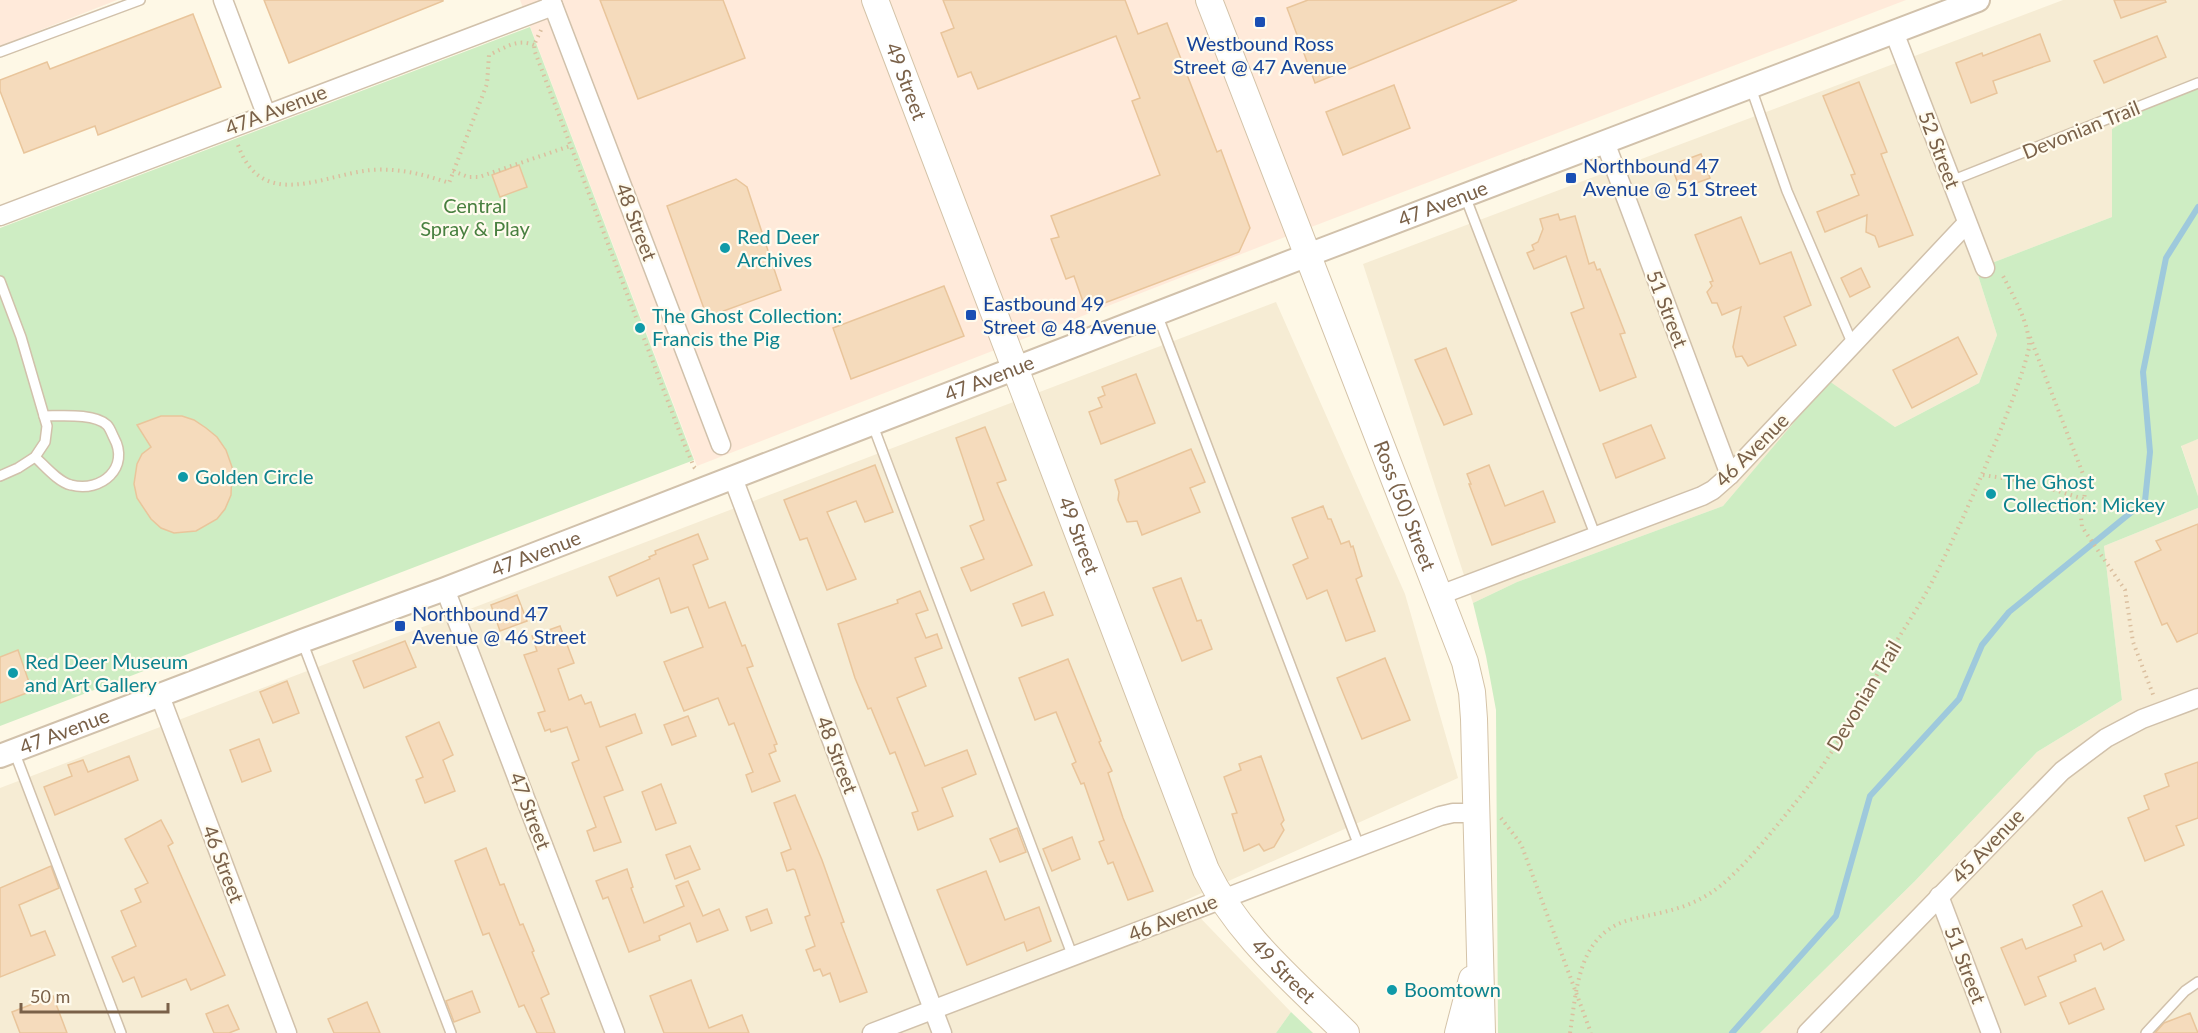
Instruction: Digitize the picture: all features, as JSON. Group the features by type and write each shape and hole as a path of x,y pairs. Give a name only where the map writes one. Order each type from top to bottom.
{"main road":[{"name":"49 Street","path":"875,0 1206,870 1221,898 1255,943 1346,1033"},
{"name":"Ross (50) Street","path":"1209,0 1465,662 1472,692 1489,815 1481,938 1482,1033"},
{"path":"1458,1033 1481,938"}],"street":[{"path":"223,0 266,114"},
{"name":"47 Avenue","path":"7,754 445,589 1308,255 1978,0"},
{"name":"47A Avenue","path":"0,216 552,3"},
{"name":"48 Street","path":"552,3 721,445"},
{"name":"52 Street","path":"1894,32 1958,179 1967,223 1992,267"},
{"name":"51 Street","path":"1605,142 1730,476"},
{"name":"46 Avenue","path":"1440,595 1596,537 1713,490 1730,476 1967,223"},
{"name":"48 Street","path":"733,478 942,1033"},
{"name":"47 Street","path":"445,589 615,1033"},
{"name":"46 Street","path":"160,696 287,1033"},
{"name":"45 Avenue","path":"1807,1033 2070,764 2106,738 2159,712 2198,698"},
{"name":"46 Avenue","path":"872,1033 1359,846 1453,813 1489,815"},
{"name":"51 Street","path":"1939,896 1991,1033"}],"lane":[{"path":"0,52 140,0"},
{"name":"Devonian Trail","path":"1958,179 2198,83"},
{"path":"1750,87 1786,191 1854,345"},
{"path":"1465,196 1596,537"},
{"path":"0,281 21,337 47,426 45,442 35,457 0,476"},
{"path":"1157,314 1359,846"},
{"path":"35,457 51,472 71,485 94,486 110,476 119,463 118,446 107,425 91,418 44,416"},
{"path":"872,423 1073,957"},
{"path":"302,641 451,1033"},
{"path":"7,754 122,1033"},
{"path":"2146,1033 2185,991 2198,982"}],"path":[{"path":"537,37 534,45 535,52 570,146 693,467 701,474"},
{"path":"238,145 248,168 259,178 273,184 316,183 370,171 393,170 420,172 449,183 488,84 489,55 519,42 534,45"},
{"path":"453,171 468,177 479,177 570,146"},
{"name":"Devonian Trail","path":"1570,1033 1583,963 1600,935 1625,921 1682,908 1712,892 1741,866 1814,779 1930,585 1982,475 2025,363 2029,339 2026,326 1992,267"},
{"path":"2026,326 2079,459 2085,486 2082,527 2125,590 2135,649 2159,712"},
{"path":"1982,475 2029,482 2084,500"},
{"path":"1489,815 1521,844 1591,1033"}],"shaded area":[{"path":"0,0 117,0 0,46"},
{"path":"520,0 1906,0 1267,244 697,466"},
{"path":"2063,0 2198,0 2198,78 2112,129 2112,217 1976,269 1997,335 1979,383 1895,427 1829,382 1723,506 1517,582 1473,603 1363,264"},
{"path":"1276,302 1405,594 1458,778 1184,901 1291,1012 1276,1033 0,1033 0,788"},
{"path":"2198,439 2198,496 2181,445"},
{"path":"2198,508 2198,1033 1760,1033 1915,881 2037,752 2122,700 2104,546"}],"green space":[{"name":"Central Spray & Play","path":"530,27 694,460 0,726 0,228"},
{"path":"2198,78 2198,439 2181,446 2198,496 2198,508 2104,546 2122,700 2037,752 1915,881 1760,1033 1498,1033 1496,710 1473,603 1517,582 1723,506 1829,381 1895,427 1979,383 1997,335 1976,269 2112,217 2112,129"},
{"path":"1291,1012 1313,1033 1276,1033"}],"building":[{"path":"264,0 443,0 443,1 289,63"},
{"path":"600,0 723,0 745,58 638,99"},
{"path":"943,0 1125,0 1138,34 1167,23 1217,152 1221,150 1250,228 1239,252 1086,310 1074,276 1066,279 1051,239 1059,237 1051,216 1160,175 1132,101 1140,98 1116,36 978,89 971,72 958,77 941,33 954,28"},
{"path":"1308,0 1517,0 1315,83 1287,8"},
{"path":"2114,0 2165,0 2166,2 2121,18"},
{"path":"193,14 221,87 98,135 95,126 24,153 0,91 0,80 47,62 50,69"},
{"path":"2040,34 2050,61 1993,81 1997,93 1971,103 1956,63 1982,53 1983,56"},
{"path":"2157,36 2166,57 2104,83 2094,61"},
{"path":"1859,82 1887,152 1881,154 1913,235 1879,247 1875,236 1866,232 1867,215 1825,232 1817,212 1859,195 1851,175 1855,174 1823,96"},
{"path":"1394,85 1410,128 1343,155 1326,112"},
{"path":"1701,154 1710,178 1680,189 1671,165"},
{"path":"519,165 527,187 500,197 492,175"},
{"name":"Red Deer Archives","path":"736,179 747,187 781,290 707,317 667,206"},
{"path":"1558,214 1560,220 1575,216 1589,264 1594,262 1597,270 1600,269 1625,333 1620,334 1636,377 1600,391 1571,313 1584,308 1566,256 1534,269 1527,253 1534,250 1532,245 1538,242 1543,229 1540,219"},
{"path":"1741,217 1760,264 1791,252 1811,305 1784,317 1796,345 1748,366 1742,356 1736,357 1733,347 1741,307 1722,315 1717,303 1712,303 1707,292 1712,286 1710,282 1713,281 1695,235"},
{"path":"1861,268 1870,287 1850,297 1841,278"},
{"path":"944,286 964,336 851,379 833,328"},
{"path":"1958,337 1977,374 1912,408 1893,370"},
{"path":"1446,348 1472,414 1444,425 1415,360"},
{"path":"1136,374 1155,423 1101,444 1089,412 1102,407 1098,398 1105,395 1102,387"},
{"name":"Golden Circle","path":"161,416 182,416 206,428 217,437 226,450 232,467 231,495 225,509 217,519 196,531 174,533 161,528 151,519 137,498 134,484 137,464 142,454 151,447 137,425"},
{"path":"1651,425 1665,458 1616,478 1603,444"},
{"path":"985,427 1006,480 997,483 1032,565 971,591 961,568 984,559 970,526 984,520 956,438"},
{"path":"1191,449 1205,482 1190,488 1200,512 1142,535 1137,521 1127,522 1118,500 1119,492 1115,480"},
{"path":"875,465 893,512 865,522 856,501 827,512 856,579 827,590 807,538 800,540 784,500"},
{"path":"1489,465 1505,506 1543,491 1555,522 1492,545 1467,474"},
{"path":"1323,506 1341,544 1349,541 1351,547 1353,546 1362,576 1356,579 1375,631 1346,641 1327,590 1307,599 1293,565 1308,558 1292,518"},
{"path":"2198,524 2198,633 2177,642 2167,623 2162,625 2135,562 2161,550 2156,541"},
{"path":"698,534 708,559 693,565 709,608 725,602 742,646 745,645 753,666 747,668 777,744 774,745 776,751 769,754 780,781 752,792 746,775 753,772 734,723 729,725 718,698 684,711 664,662 703,647 688,607 671,613 659,578 617,596 609,577 650,559 649,557 656,554 655,551"},
{"path":"1181,578 1197,621 1201,620 1212,649 1182,661 1153,588"},
{"path":"920,591 928,610 916,614 926,638 937,634 942,648 915,658 926,686 897,698 925,766 967,750 976,774 942,788 953,816 918,830 912,813 918,811 895,752 890,754 871,708 868,709 855,678 838,624 898,603 897,600"},
{"path":"1044,592 1053,615 1022,626 1013,604"},
{"path":"517,595 527,621 500,631 491,605"},
{"path":"560,626 574,663 558,669 569,700 581,695 585,704 591,702 600,727 635,714 642,733 606,747 623,790 604,797 621,842 594,851 587,831 596,827 572,763 579,760 567,727 551,732 550,729 545,731 538,713 545,711 524,655 537,651 532,636"},
{"path":"405,641 416,667 364,688 353,661"},
{"name":"Red Deer Museum and Art Gallery","path":"18,650 32,691 0,703 0,657"},
{"path":"1385,658 1410,720 1362,739 1337,678"},
{"path":"1068,659 1112,771 1108,773 1123,818 1153,891 1128,900 1113,862 1108,864 1099,842 1104,840 1084,783 1081,784 1072,764 1076,762 1056,712 1035,720 1019,678"},
{"path":"287,681 299,713 273,723 260,692"},
{"path":"688,716 696,736 672,745 664,725"},
{"path":"439,722 453,755 443,760 455,791 425,803 416,780 423,777 406,737"},
{"path":"259,739 271,771 242,782 230,750"},
{"path":"129,756 138,780 55,815 44,787 72,776 68,765 83,760 88,772"},
{"path":"1261,756 1284,820 1281,824 1284,830 1274,847 1264,851 1259,844 1244,851 1232,814 1237,813 1224,777 1241,770 1239,764"},
{"path":"2198,762 2198,818 2176,826 2184,845 2145,861 2128,818 2149,809 2144,796 2169,786 2165,774"},
{"path":"661,784 676,823 656,830 642,792"},
{"path":"795,795 822,860 844,922 841,923 867,992 840,1002 830,973 823,976 820,969 814,971 806,950 815,946 805,917 810,915 795,870 787,871 781,853 791,849 774,803"},
{"path":"161,820 173,843 168,846 225,975 191,990 186,979 142,997 134,977 123,982 112,957 136,946 121,911 141,902 135,889 148,883 125,839"},
{"path":"1017,828 1026,852 1000,862 990,839"},
{"path":"1072,837 1080,859 1052,871 1043,849"},
{"path":"690,846 700,869 675,879 666,855"},
{"path":"486,848 500,885 504,884 520,925 523,924 534,951 532,952 549,994 541,998 555,1033 537,1033 524,1005 519,1007 489,933 483,935 455,861"},
{"path":"51,866 59,888 19,905 31,936 45,931 55,955 0,977 0,888"},
{"path":"627,869 633,887 631,888 644,923 684,906 676,886 688,881 703,916 719,909 728,930 697,942 690,923 659,936 660,940 629,952 608,897 603,899 596,881"},
{"path":"986,871 1005,920 1039,907 1051,941 1027,951 1024,942 967,965 937,890"},
{"path":"2102,891 2124,940 2104,950 2101,943 2074,955 2076,961 2038,977 2046,996 2025,1005 2001,948 2022,939 2026,949 2082,926 2073,905"},
{"path":"767,909 772,923 751,931 746,917"},
{"path":"691,980 709,1028 742,1015 749,1033 664,1033 650,996"},
{"path":"2095,988 2104,1009 2069,1024 2060,1003"},
{"path":"472,991 480,1012 454,1022 446,1001"},
{"path":"53,996 67,1033 20,1033 12,1012"},
{"path":"367,1002 380,1033 334,1033 328,1019"},
{"path":"228,1005 239,1029 229,1033 214,1033 206,1014"},
{"path":"2190,1013 2198,1033 2155,1033 2164,1023"}],"waterway":[{"path":"1732,1033 1836,916 1870,796 1959,699 1982,645 2009,612 2145,501 2150,452 2143,372 2166,258 2198,207"}],"place":[{"name":"Westbound Ross Street @ 47 Avenue","path":"1260,22"},
{"name":"Northbound 47 Avenue @ 51 Street","path":"1571,178"},
{"name":"Red Deer Archives","path":"725,248"},
{"name":"Eastbound 49 Street @ 48 Avenue","path":"971,315"},
{"name":"The Ghost Collection: Francis the Pig","path":"640,328"},
{"name":"Golden Circle","path":"183,477"},
{"name":"The Ghost Collection: Mickey","path":"1991,494"},
{"name":"Northbound 47 Avenue @ 46 Street","path":"400,626"},
{"name":"Red Deer Museum and Art Gallery","path":"13,673"},
{"name":"Boomtown","path":"1392,990"}]}
